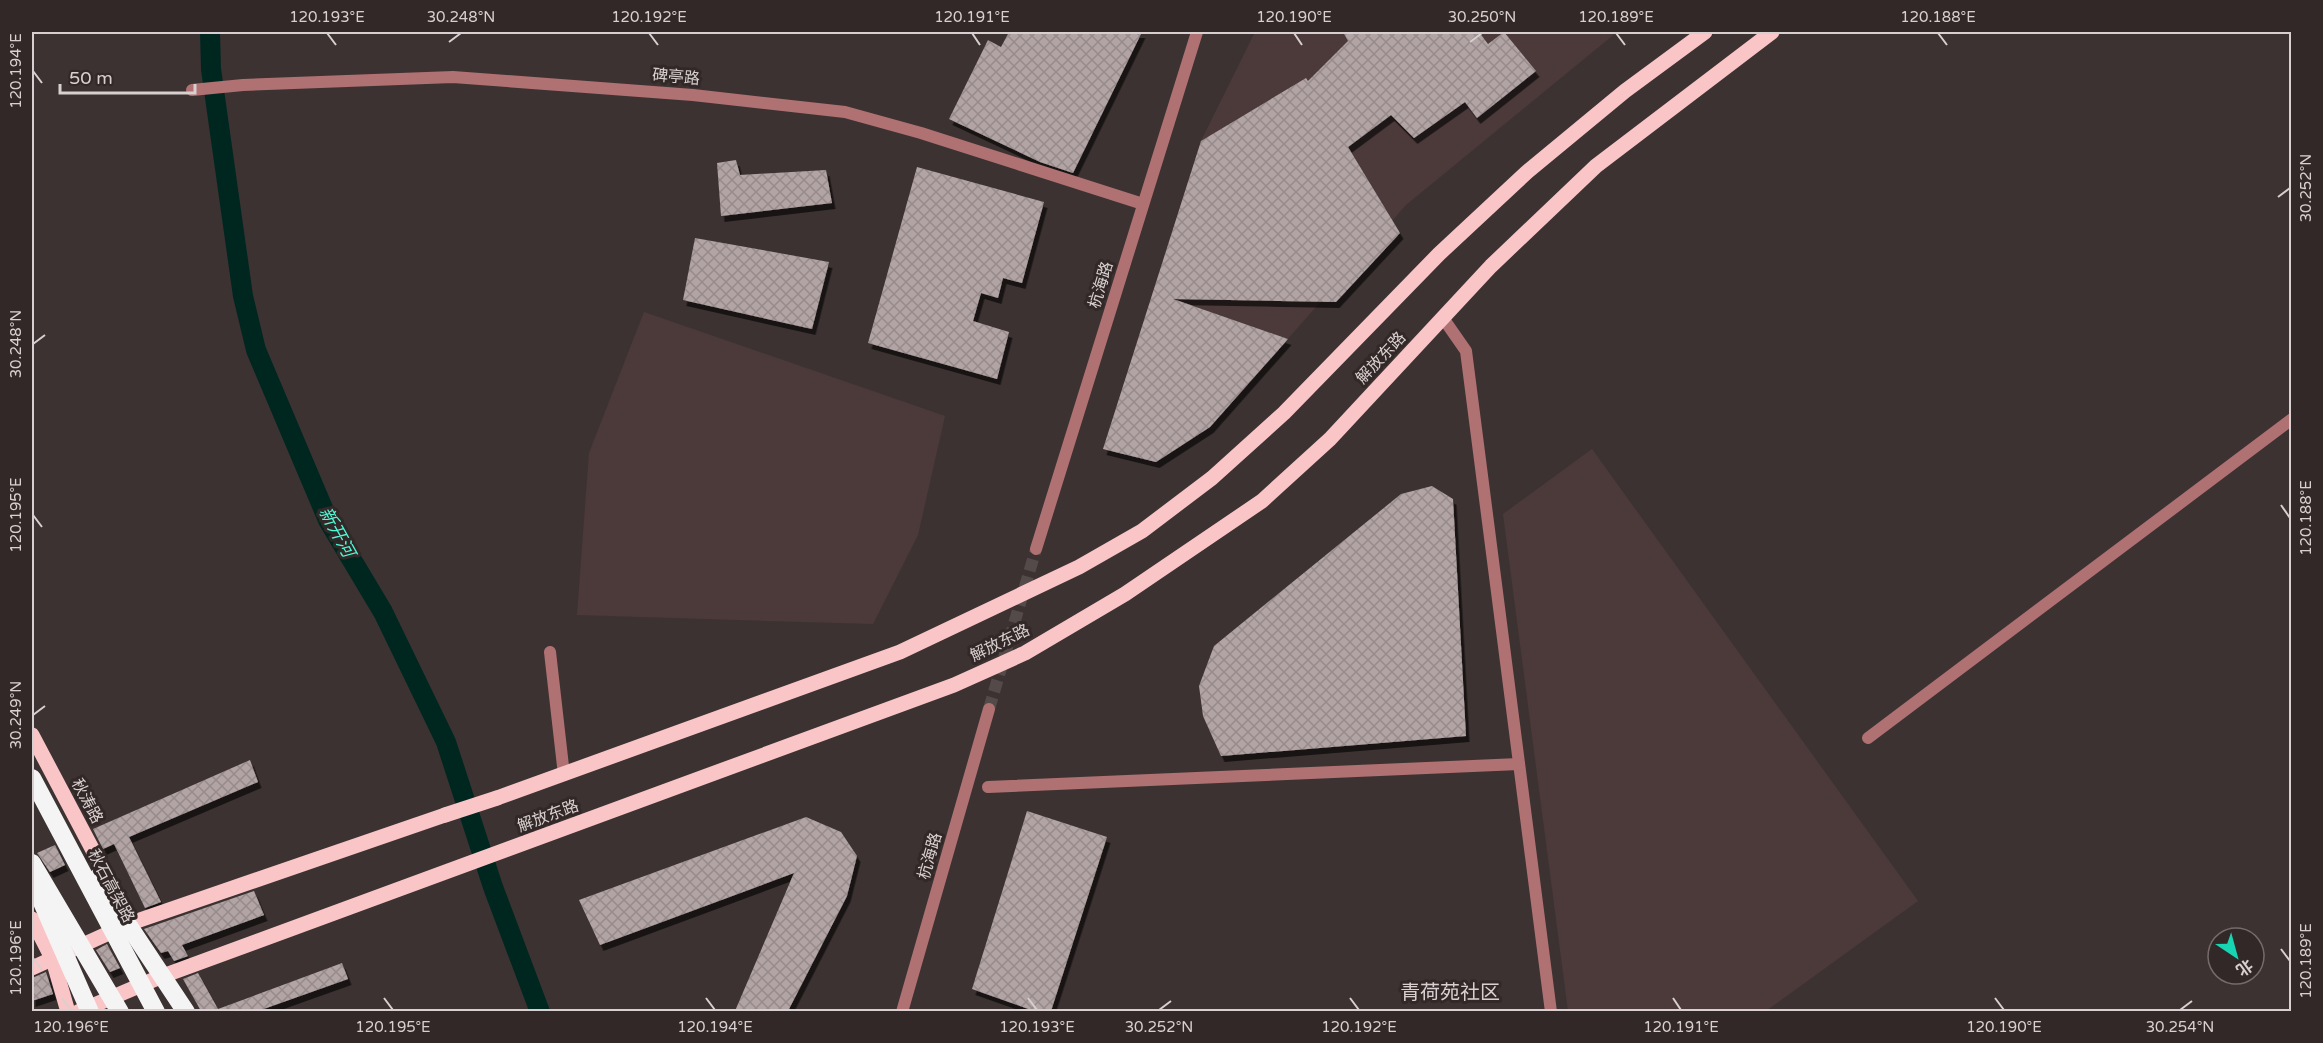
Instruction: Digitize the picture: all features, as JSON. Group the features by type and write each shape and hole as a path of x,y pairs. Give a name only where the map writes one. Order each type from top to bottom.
{"highway":[{"name":"秋石高架路","path":"35,785 156,1011"},
{"path":"35,785 186,1011"},
{"path":"32,863 120,1011"},
{"path":"32,878 90,1011"}],"main road":[{"name":"解放东路","path":"32,968 131,923 564,775 708,720 900,652 1079,567 1142,531 1212,478 1284,412 1439,254 1527,172 1625,91 1705,32"},
{"name":"解放东路","path":"78,1011 160,977 954,685 1026,653 1125,594 1262,501 1330,439 1491,266 1596,166 1772,32"},
{"name":"秋涛路","path":"32,735 178,1011"},
{"path":"32,919 52,960 68,1011"}],"street":[{"name":"杭海路","path":"1036,549 1197,32"},
{"name":"碑亭路","path":"192,90 243,85 453,77 693,95 845,112 921,133 1143,204"},
{"path":"1443,318 1466,351 1551,1011"},
{"path":"1869,738 2292,419"},
{"path":"550,652 564,775"},
{"name":"杭海路","path":"902,1011 989,709"},
{"path":"988,787 1519,764"}],"shaded area":[{"path":"1255,32 1617,32 1406,205 1210,427 1156,462 1103,449 1201,141"},
{"path":"644,312 945,416 918,535 873,624 577,615 589,453"},
{"path":"1592,449 1918,901 1766,1011 1568,1011 1503,514"}],"building":[{"path":"1009,32 1142,32 1073,173 1040,162 949,119 988,40 1001,47"},
{"path":"1343,32 1479,32 1488,44 1504,32 1536,71 1477,118 1465,102 1414,138 1391,115 1348,147 1400,233 1336,302 1173,299 1288,339 1210,427 1156,462 1103,449 1201,141 1306,78 1308,81 1348,41"},
{"path":"736,160 740,175 826,170 832,203 721,216 717,163"},
{"path":"917,167 1044,202 1022,283 1003,278 998,298 981,293 973,321 1009,332 997,379 868,343"},
{"path":"695,238 829,262 812,329 683,300"},
{"path":"1432,486 1453,499 1466,736 1221,756 1203,716 1199,686 1214,646 1401,494"},
{"path":"250,760 258,782 129,837 161,902 145,908 114,844 103,849 93,829"},
{"path":"1027,811 1107,837 1051,1011 1034,1011 972,989"},
{"path":"806,817 841,832 857,856 847,896 788,1011 735,1011 794,873 600,945 579,900"},
{"path":"55,845 65,865 50,872 37,853"},
{"path":"254,891 264,915 182,945 188,956 174,961 168,951 161,953 144,929"},
{"path":"107,944 120,968 110,972 96,950"},
{"path":"342,963 348,979 258,1011 201,1011 183,979 198,973 218,1009"},
{"path":"46,972 53,994 32,1001 32,978"}],"waterway":[{"name":"新开河","path":"210,32 211,69 243,296 256,350 328,520 383,612 446,742 493,887 540,1012"}],"tunnel":[{"path":"989,709 1036,549"}],"district":[{"name":"青荷苑社区","path":"1450,993"}]}
